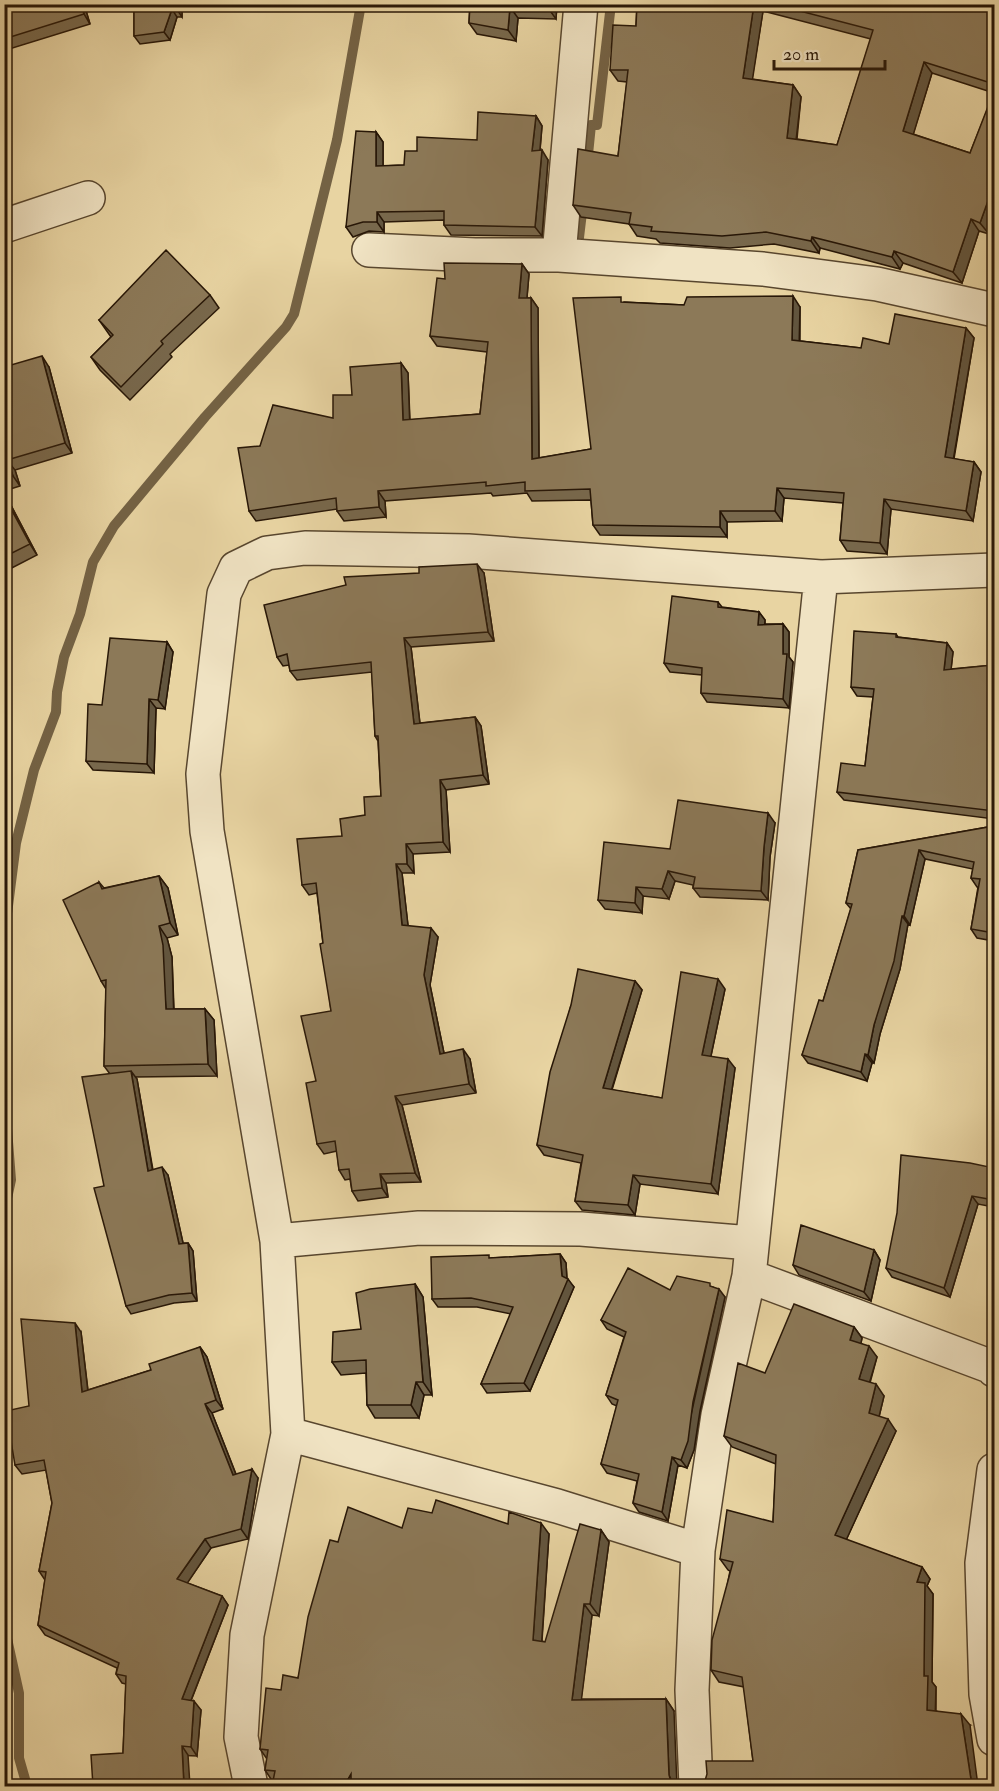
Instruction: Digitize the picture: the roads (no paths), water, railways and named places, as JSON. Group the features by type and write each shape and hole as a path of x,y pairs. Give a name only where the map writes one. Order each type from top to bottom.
{"street":[{"path":"559,255 580,4"},
{"path":"4,226 88,198"},
{"path":"369,250 475,255 559,255 762,269 877,284 994,310"},
{"path":"251,1786 241,1737 247,1635 288,1434 277,1241 207,831 203,774 224,594 236,568 267,553 305,548 511,553 821,576 994,570"},
{"path":"696,1786 692,1690 699,1550 718,1415 749,1276 821,576"},
{"path":"277,1241 419,1228 570,1229 751,1243"},
{"path":"749,1276 992,1367 994,1370"},
{"path":"288,1434 556,1506 699,1550"},
{"path":"994,1470 982,1563 986,1694 994,1739"}],"waterway":[{"path":"4,937 16,843 34,770 56,712 57,692 64,657 80,614 93,562 114,526 205,417 286,327 294,314 337,140 361,4"},
{"path":"587,164 591,125 597,125 611,4"},
{"path":"583,204 578,246 586,247"},
{"path":"4,1091 11,1180 4,1212"},
{"path":"4,1625 19,1693 19,1758 27,1786"}]}
